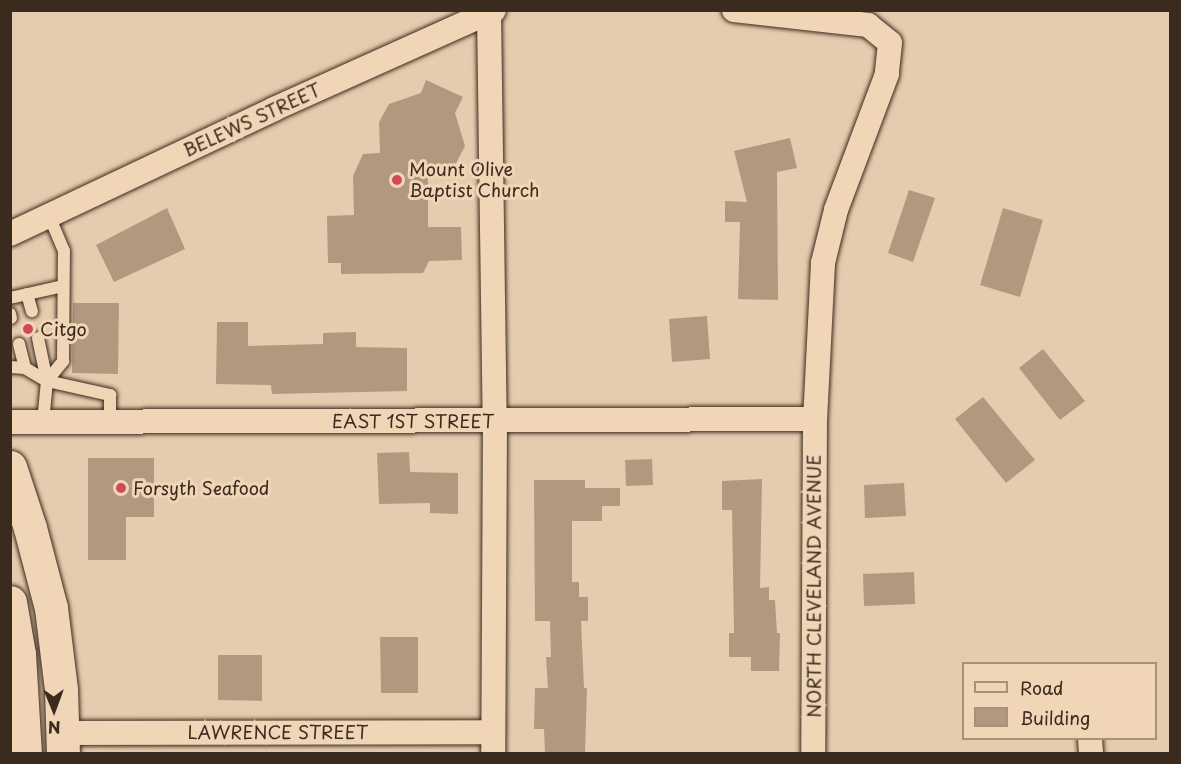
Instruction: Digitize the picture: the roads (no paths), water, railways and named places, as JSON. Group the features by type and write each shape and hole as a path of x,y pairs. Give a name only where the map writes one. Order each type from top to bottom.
{"main road":[{"path":"10,467 30,528 51,608 57,649 63,743"},
{"path":"10,602 22,683 25,753"}],"street":[{"name":"NORTH CLEVELAND AVENUE","path":"734,10 868,25 890,43 887,74 837,210 823,263 815,420 813,753"},
{"name":"BELEWS STREET","path":"10,234 274,109 492,11"},
{"path":"492,11 495,421 493,742"},
{"name":"EAST 1ST STREET","path":"10,422 815,420"},
{"name":"LAWRENCE STREET","path":"63,743 493,742"}],"lane":[{"path":"47,381 63,361 64,251 49,216"},
{"path":"10,298 63,286"},
{"path":"27,294 32,311"},
{"path":"38,338 47,381 43,422"},
{"path":"19,344 25,368"},
{"path":"10,368 25,368 47,381 110,395 110,422"}],"place":[{"name":"Mount Olive Baptist Church","path":"397,180"},
{"name":"Citgo","path":"28,329"},
{"name":"Forsyth Seafood","path":"121,488"}]}
